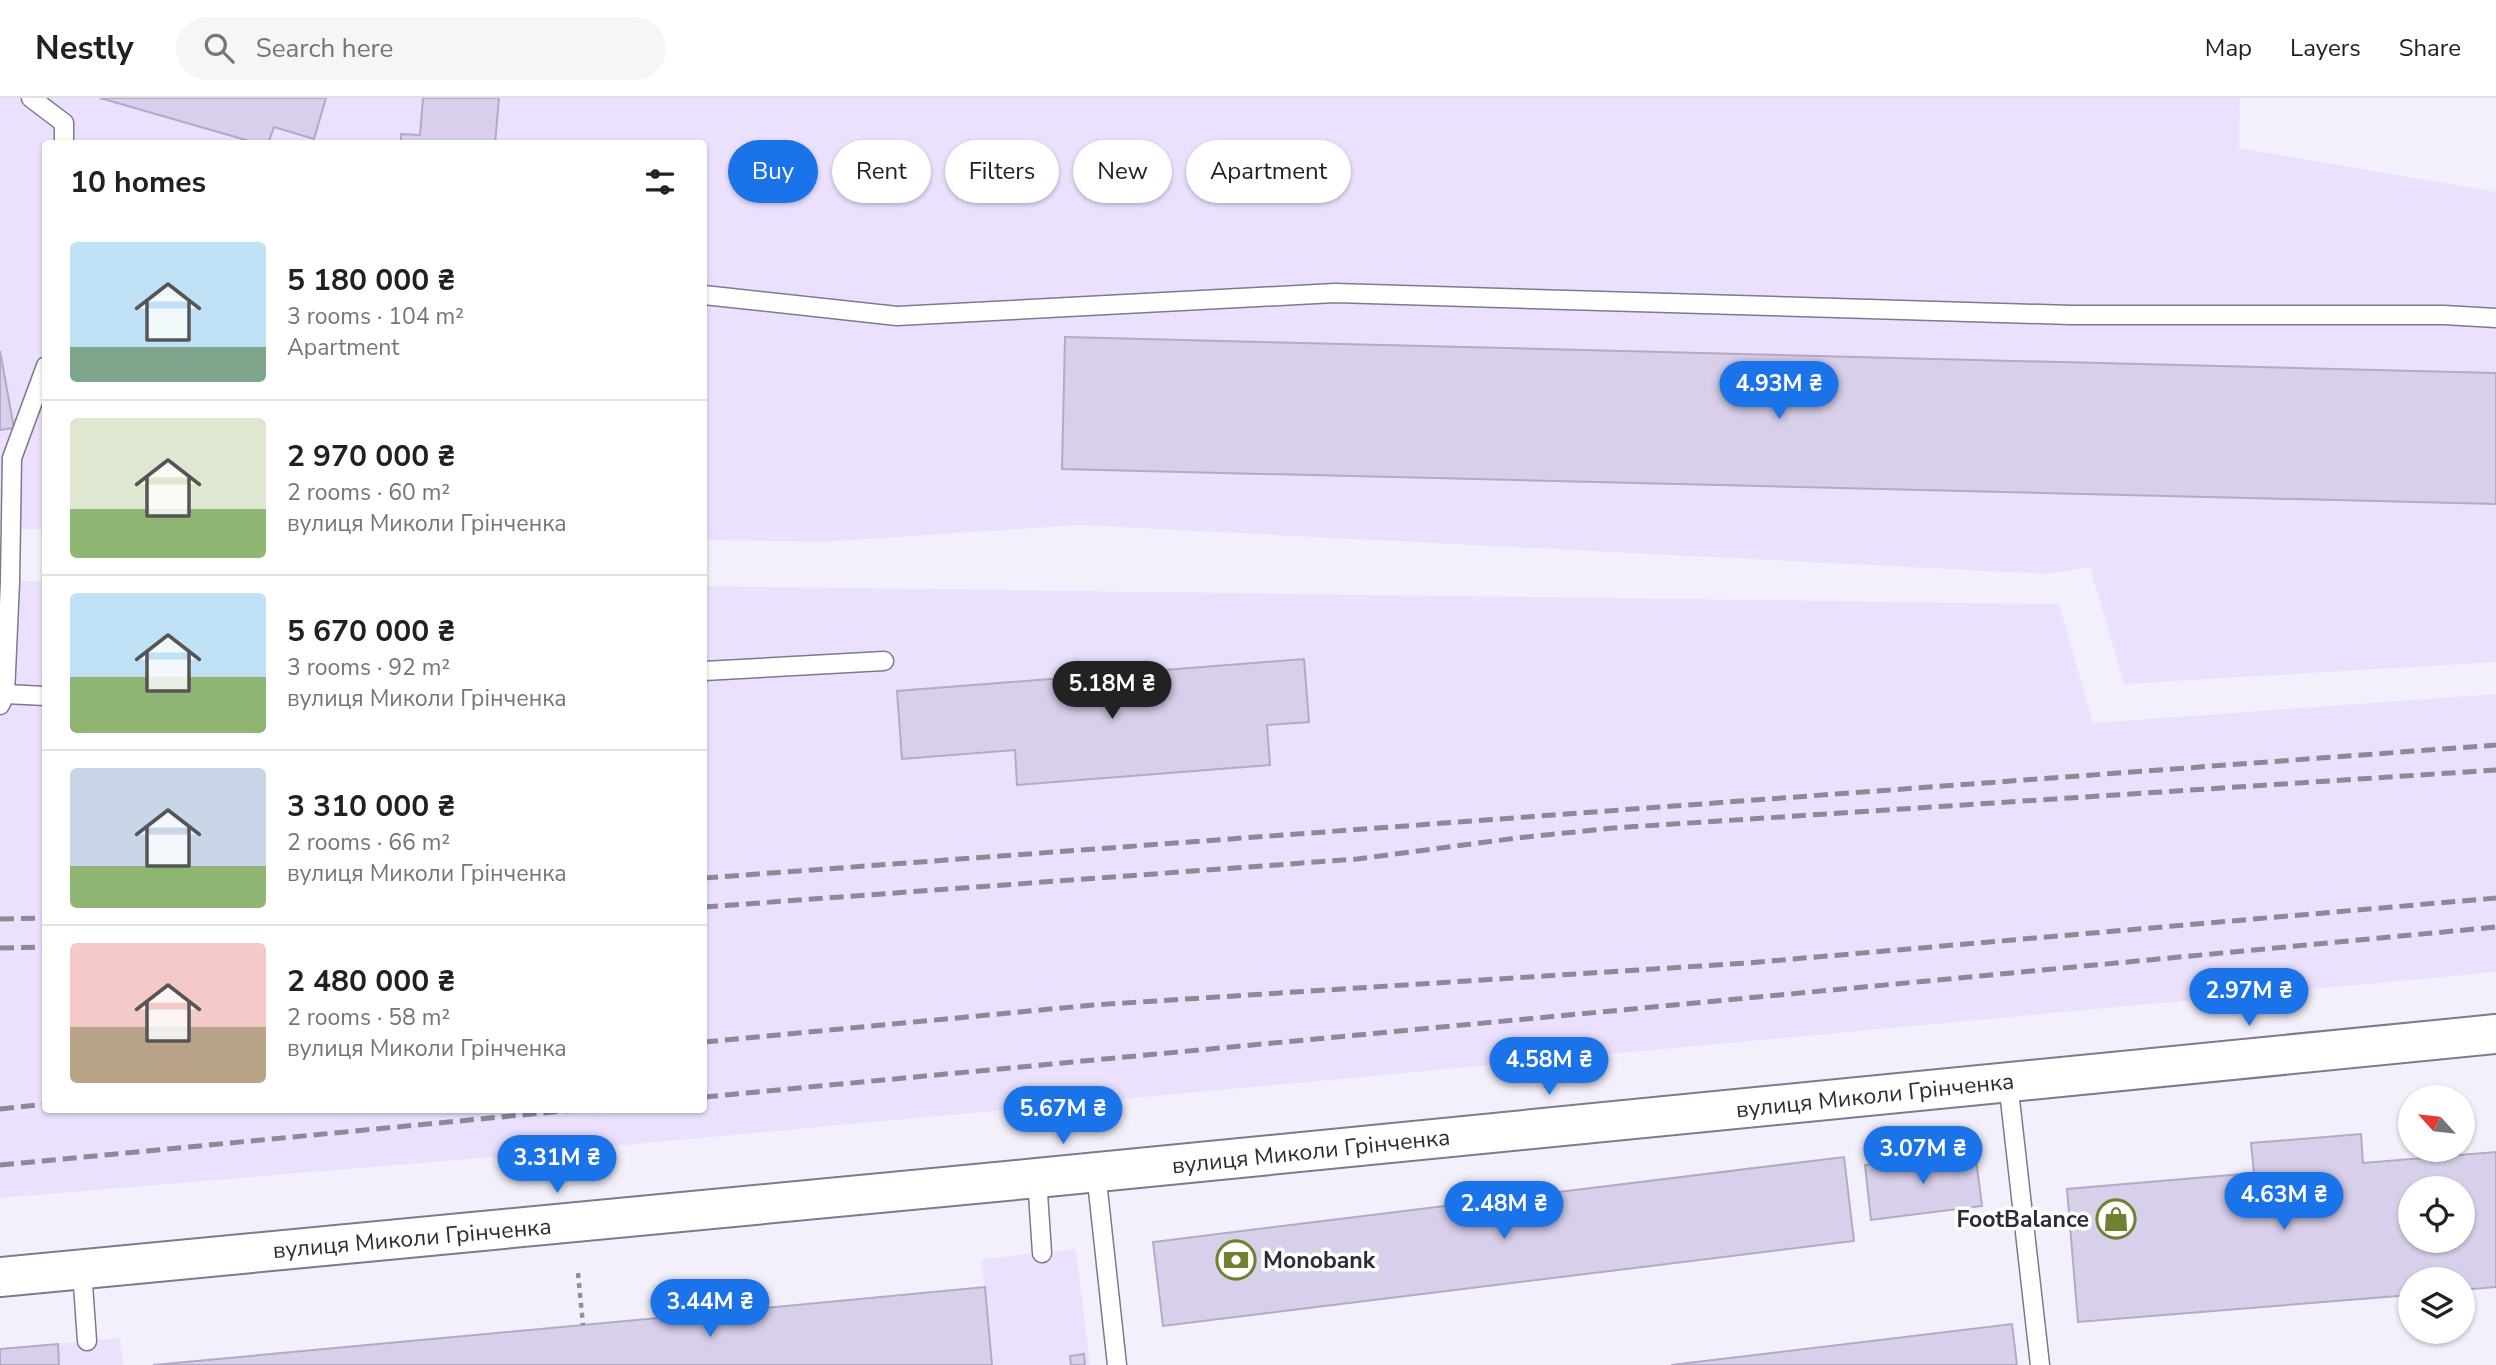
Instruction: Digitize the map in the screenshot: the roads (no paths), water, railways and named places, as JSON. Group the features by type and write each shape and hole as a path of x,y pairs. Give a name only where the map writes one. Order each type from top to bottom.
{"main road":[{"name":"вулиця Миколи Грінченка","path":"0,1277 2496,1034"}],"lane":[{"path":"31,98 64,123 64,140"},
{"path":"707,295 897,316 1335,293 2071,315 2444,315 2496,318"},
{"path":"42,377 12,458 10,582 2,699 42,696"},
{"path":"707,671 884,661"},
{"path":"2008,1082 2040,1365"},
{"path":"1096,1172 1117,1365"},
{"path":"1037,1178 1042,1253"},
{"path":"82,1270 87,1341"}],"railway":[{"path":"707,878 2496,745"},
{"path":"707,907 1357,859 1613,828 2496,770"},
{"path":"707,1042 1093,1005 1747,963 2496,898"},
{"path":"0,919 42,918"},
{"path":"707,1097 2496,927"},
{"path":"0,948 42,947"},
{"path":"0,1109 42,1104"},
{"path":"0,1165 543,1113"}],"place":[{"name":"FootBalance","path":"2116,1219"},
{"name":"Monobank","path":"1236,1260"}]}
